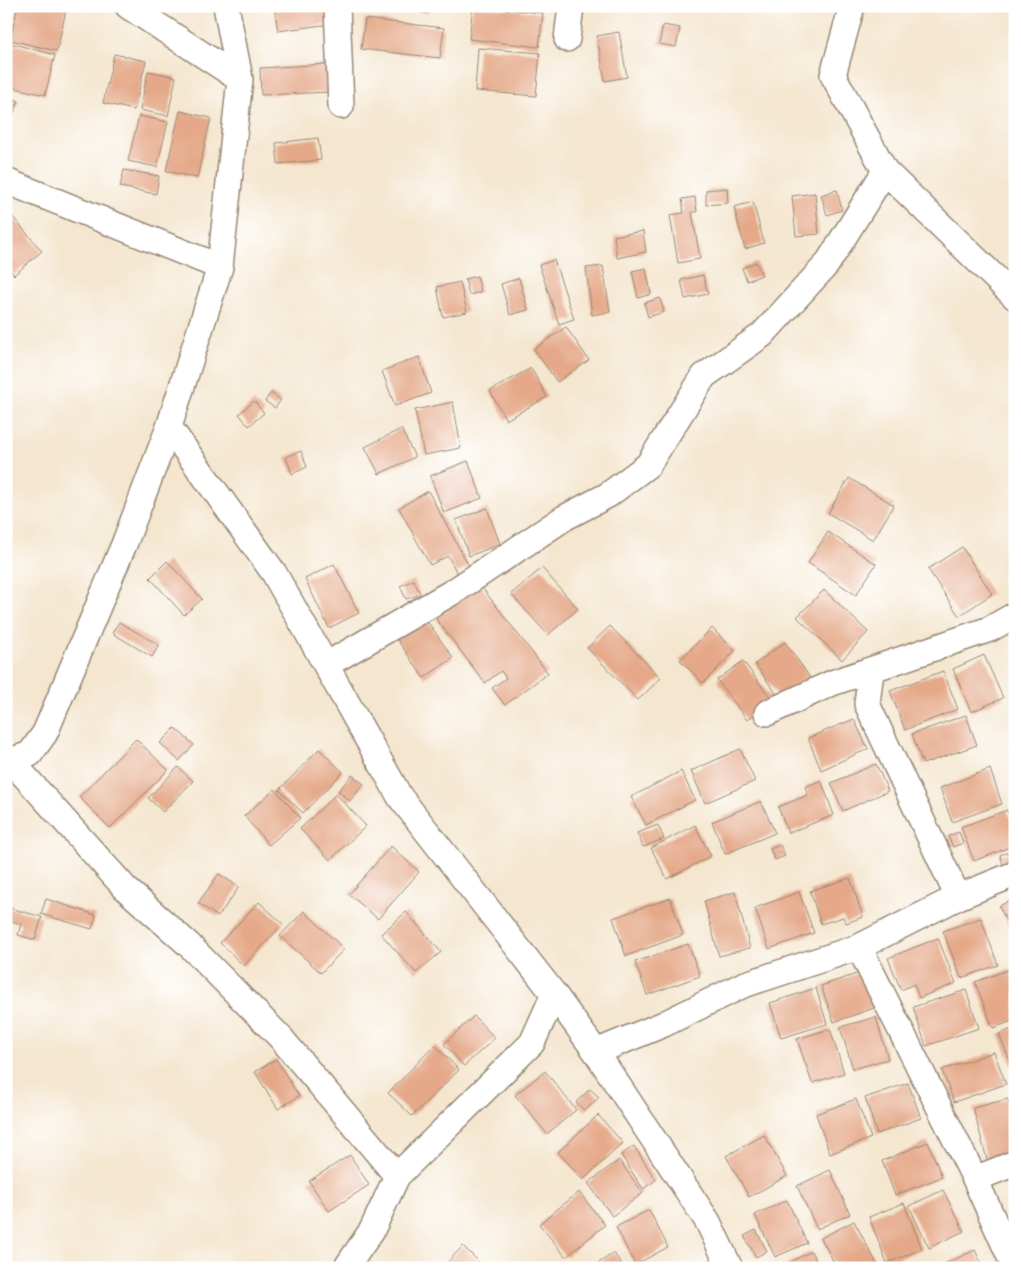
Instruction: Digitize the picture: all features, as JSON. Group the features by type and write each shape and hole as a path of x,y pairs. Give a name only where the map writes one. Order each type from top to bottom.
{"street":[{"path":"128,6 240,79"},
{"path":"226,6 240,79 220,267 169,427 125,542 45,733 30,754 9,762 126,889 188,944 280,1037 397,1176"},
{"path":"337,6 341,106"},
{"path":"567,39 571,6"},
{"path":"852,6 833,75 885,171 1015,297"},
{"path":"326,665 456,590 564,518 608,495 648,465 704,376 762,335 827,264 885,171"},
{"path":"6,182 220,267"},
{"path":"169,427 274,573 400,798 554,994 596,1052 708,1222 720,1263"},
{"path":"767,713 832,683 990,630 1015,615"},
{"path":"872,670 867,704 958,897"},
{"path":"596,1052 664,1024 743,985 859,948 958,897 1015,874"},
{"path":"859,948 975,1179 1015,1268"},
{"path":"346,1268 372,1230 397,1176 532,1043 554,994"},
{"path":"975,1179 1015,1163"}],"building":[{"path":"6,6 12,6 7,27 6,26"},
{"path":"18,6 67,6 57,51 10,40"},
{"path":"274,6 327,6 330,24 278,31"},
{"path":"392,6 429,6 428,13"},
{"path":"473,6 543,13 539,47 469,39"},
{"path":"365,19 444,28 440,58 361,49"},
{"path":"663,25 680,28 676,47 659,44"},
{"path":"619,32 627,77 605,81 597,36"},
{"path":"6,42 55,55 45,95 6,86"},
{"path":"478,48 540,53 536,96 475,91"},
{"path":"114,54 146,61 134,110 103,103"},
{"path":"328,64 330,92 261,95 260,68"},
{"path":"148,71 176,77 168,116 140,110"},
{"path":"6,95 19,101 6,129"},
{"path":"180,111 211,118 197,178 166,171"},
{"path":"139,116 168,122 157,167 128,161"},
{"path":"318,138 321,160 278,164 276,143"},
{"path":"124,170 159,176 156,194 120,187"},
{"path":"727,188 728,203 706,205 706,190"},
{"path":"837,190 842,210 827,215 821,195"},
{"path":"815,193 819,234 796,236 792,196"},
{"path":"695,197 697,212 692,212 700,259 678,263 670,215 684,213 682,199"},
{"path":"753,202 764,243 745,249 734,207"},
{"path":"6,209 42,251 14,275 6,265"},
{"path":"643,231 646,252 617,258 614,236"},
{"path":"554,260 574,319 559,324 539,265"},
{"path":"756,262 762,275 747,281 742,268"},
{"path":"603,266 610,312 592,315 586,268"},
{"path":"646,268 651,294 638,298 632,271"},
{"path":"703,275 708,294 685,299 681,280"},
{"path":"477,276 481,292 469,295 465,279"},
{"path":"519,278 528,310 510,315 501,284"},
{"path":"460,282 467,312 443,317 437,287"},
{"path":"660,298 664,312 648,317 644,303"},
{"path":"566,327 589,360 557,382 534,349"},
{"path":"419,357 431,393 395,406 382,371"},
{"path":"531,368 547,397 506,420 490,391"},
{"path":"271,393 281,400 275,408 265,401"},
{"path":"254,401 264,413 249,426 239,414"},
{"path":"453,402 461,448 424,455 415,410"},
{"path":"401,429 415,457 379,474 365,447"},
{"path":"301,451 307,467 292,474 286,457"},
{"path":"468,461 482,498 444,513 430,476"},
{"path":"849,478 894,505 873,540 828,513"},
{"path":"428,491 469,566 457,573 448,556 430,565 399,508"},
{"path":"487,508 500,544 469,556 456,520"},
{"path":"828,532 876,564 856,595 808,563"},
{"path":"962,547 992,594 959,616 928,569"},
{"path":"167,561 202,599 184,615 150,578"},
{"path":"334,564 359,613 329,628 305,579"},
{"path":"542,568 578,609 548,635 511,594"},
{"path":"414,580 420,594 406,599 400,586"},
{"path":"480,585 548,673 505,705 492,688 506,678 501,671 485,683 436,619"},
{"path":"824,590 868,632 842,660 797,617"},
{"path":"425,618 453,658 424,678 396,638"},
{"path":"119,622 159,645 152,657 112,633"},
{"path":"610,626 661,678 638,700 587,648"},
{"path":"712,628 735,651 703,683 680,660"},
{"path":"785,642 811,679 781,700 755,664"},
{"path":"984,655 1003,698 971,712 953,669"},
{"path":"743,661 773,701 747,720 717,680"},
{"path":"943,671 958,709 905,730 890,691"},
{"path":"966,715 977,745 923,764 912,734"},
{"path":"854,719 868,749 821,770 808,738"},
{"path":"175,728 194,745 179,761 160,743"},
{"path":"136,739 168,770 110,828 79,797"},
{"path":"319,749 343,772 303,813 279,790"},
{"path":"740,749 755,781 705,803 691,771"},
{"path":"876,764 888,791 843,811 831,783"},
{"path":"178,767 193,781 163,812 148,798"},
{"path":"990,769 1002,804 952,822 940,788"},
{"path":"681,771 695,800 646,825 631,797"},
{"path":"352,775 364,784 350,801 338,791"},
{"path":"821,780 834,815 788,833 778,807 808,795 805,787"},
{"path":"275,789 300,818 269,845 244,816"},
{"path":"336,794 366,826 330,860 300,829"},
{"path":"761,801 775,833 725,854 712,822"},
{"path":"1007,810 1015,830 1015,845 974,861 961,827"},
{"path":"658,825 664,839 643,847 637,833"},
{"path":"695,825 711,856 667,879 651,848"},
{"path":"959,832 963,843 953,847 948,836"},
{"path":"780,845 785,856 775,860 770,849"},
{"path":"391,846 419,872 378,919 349,894"},
{"path":"1015,850 1015,864 1004,868 1000,855"},
{"path":"219,874 239,887 218,917 198,903"},
{"path":"850,878 863,917 846,923 843,917 821,924 810,891"},
{"path":"735,892 750,948 719,956 704,901"},
{"path":"799,892 814,933 769,949 755,908"},
{"path":"670,898 683,935 626,956 613,918"},
{"path":"1015,898 1015,938 999,906"},
{"path":"46,899 96,915 92,929 41,914"},
{"path":"259,902 283,924 244,966 220,943"},
{"path":"6,907 42,917 35,940 18,935 21,924 6,919"},
{"path":"304,911 344,949 321,973 280,936"},
{"path":"406,912 441,952 416,973 381,934"},
{"path":"981,918 998,965 961,978 943,931"},
{"path":"938,938 956,983 919,998 914,984 901,990 888,958"},
{"path":"688,944 700,976 647,995 635,962"},
{"path":"1010,969 1015,982 1015,1020 993,1028 975,982"},
{"path":"865,971 877,1007 834,1022 821,986"},
{"path":"816,988 827,1024 781,1038 770,1003"},
{"path":"966,990 979,1028 926,1046 913,1007"},
{"path":"474,1016 495,1038 464,1066 444,1044"},
{"path":"876,1017 888,1059 853,1069 840,1027"},
{"path":"1015,1028 1015,1073 999,1034"},
{"path":"830,1029 844,1073 812,1083 797,1039"},
{"path":"435,1045 459,1070 412,1116 388,1093"},
{"path":"994,1052 1006,1084 954,1102 942,1070"},
{"path":"276,1059 299,1096 278,1109 255,1072"},
{"path":"545,1071 576,1110 547,1134 515,1095"},
{"path":"908,1083 921,1118 877,1134 865,1098"},
{"path":"590,1089 599,1097 585,1111 576,1102"},
{"path":"856,1099 871,1138 830,1154 816,1114"},
{"path":"1008,1099 1015,1123 1015,1155 988,1163 973,1108"},
{"path":"598,1115 623,1143 583,1180 558,1152"},
{"path":"764,1135 787,1176 749,1197 726,1156"},
{"path":"928,1142 942,1177 895,1195 882,1161"},
{"path":"634,1146 656,1180 643,1189 621,1155"},
{"path":"350,1155 369,1185 329,1211 309,1181"},
{"path":"619,1160 643,1193 612,1216 588,1183"},
{"path":"830,1170 850,1214 817,1229 797,1186"},
{"path":"943,1190 964,1231 929,1248 909,1206"},
{"path":"579,1192 605,1225 566,1257 539,1224"},
{"path":"787,1200 807,1243 775,1257 755,1215"},
{"path":"904,1203 922,1249 887,1263 869,1217"},
{"path":"649,1210 668,1247 635,1265 616,1227"},
{"path":"854,1221 877,1264 870,1268 837,1268 821,1238"},
{"path":"756,1230 767,1251 756,1257 744,1236"},
{"path":"463,1246 485,1268 442,1268"},
{"path":"975,1250 983,1268 943,1268 942,1265"},
{"path":"811,1251 820,1268 780,1268"},
{"path":"614,1253 624,1268 591,1268"}]}
